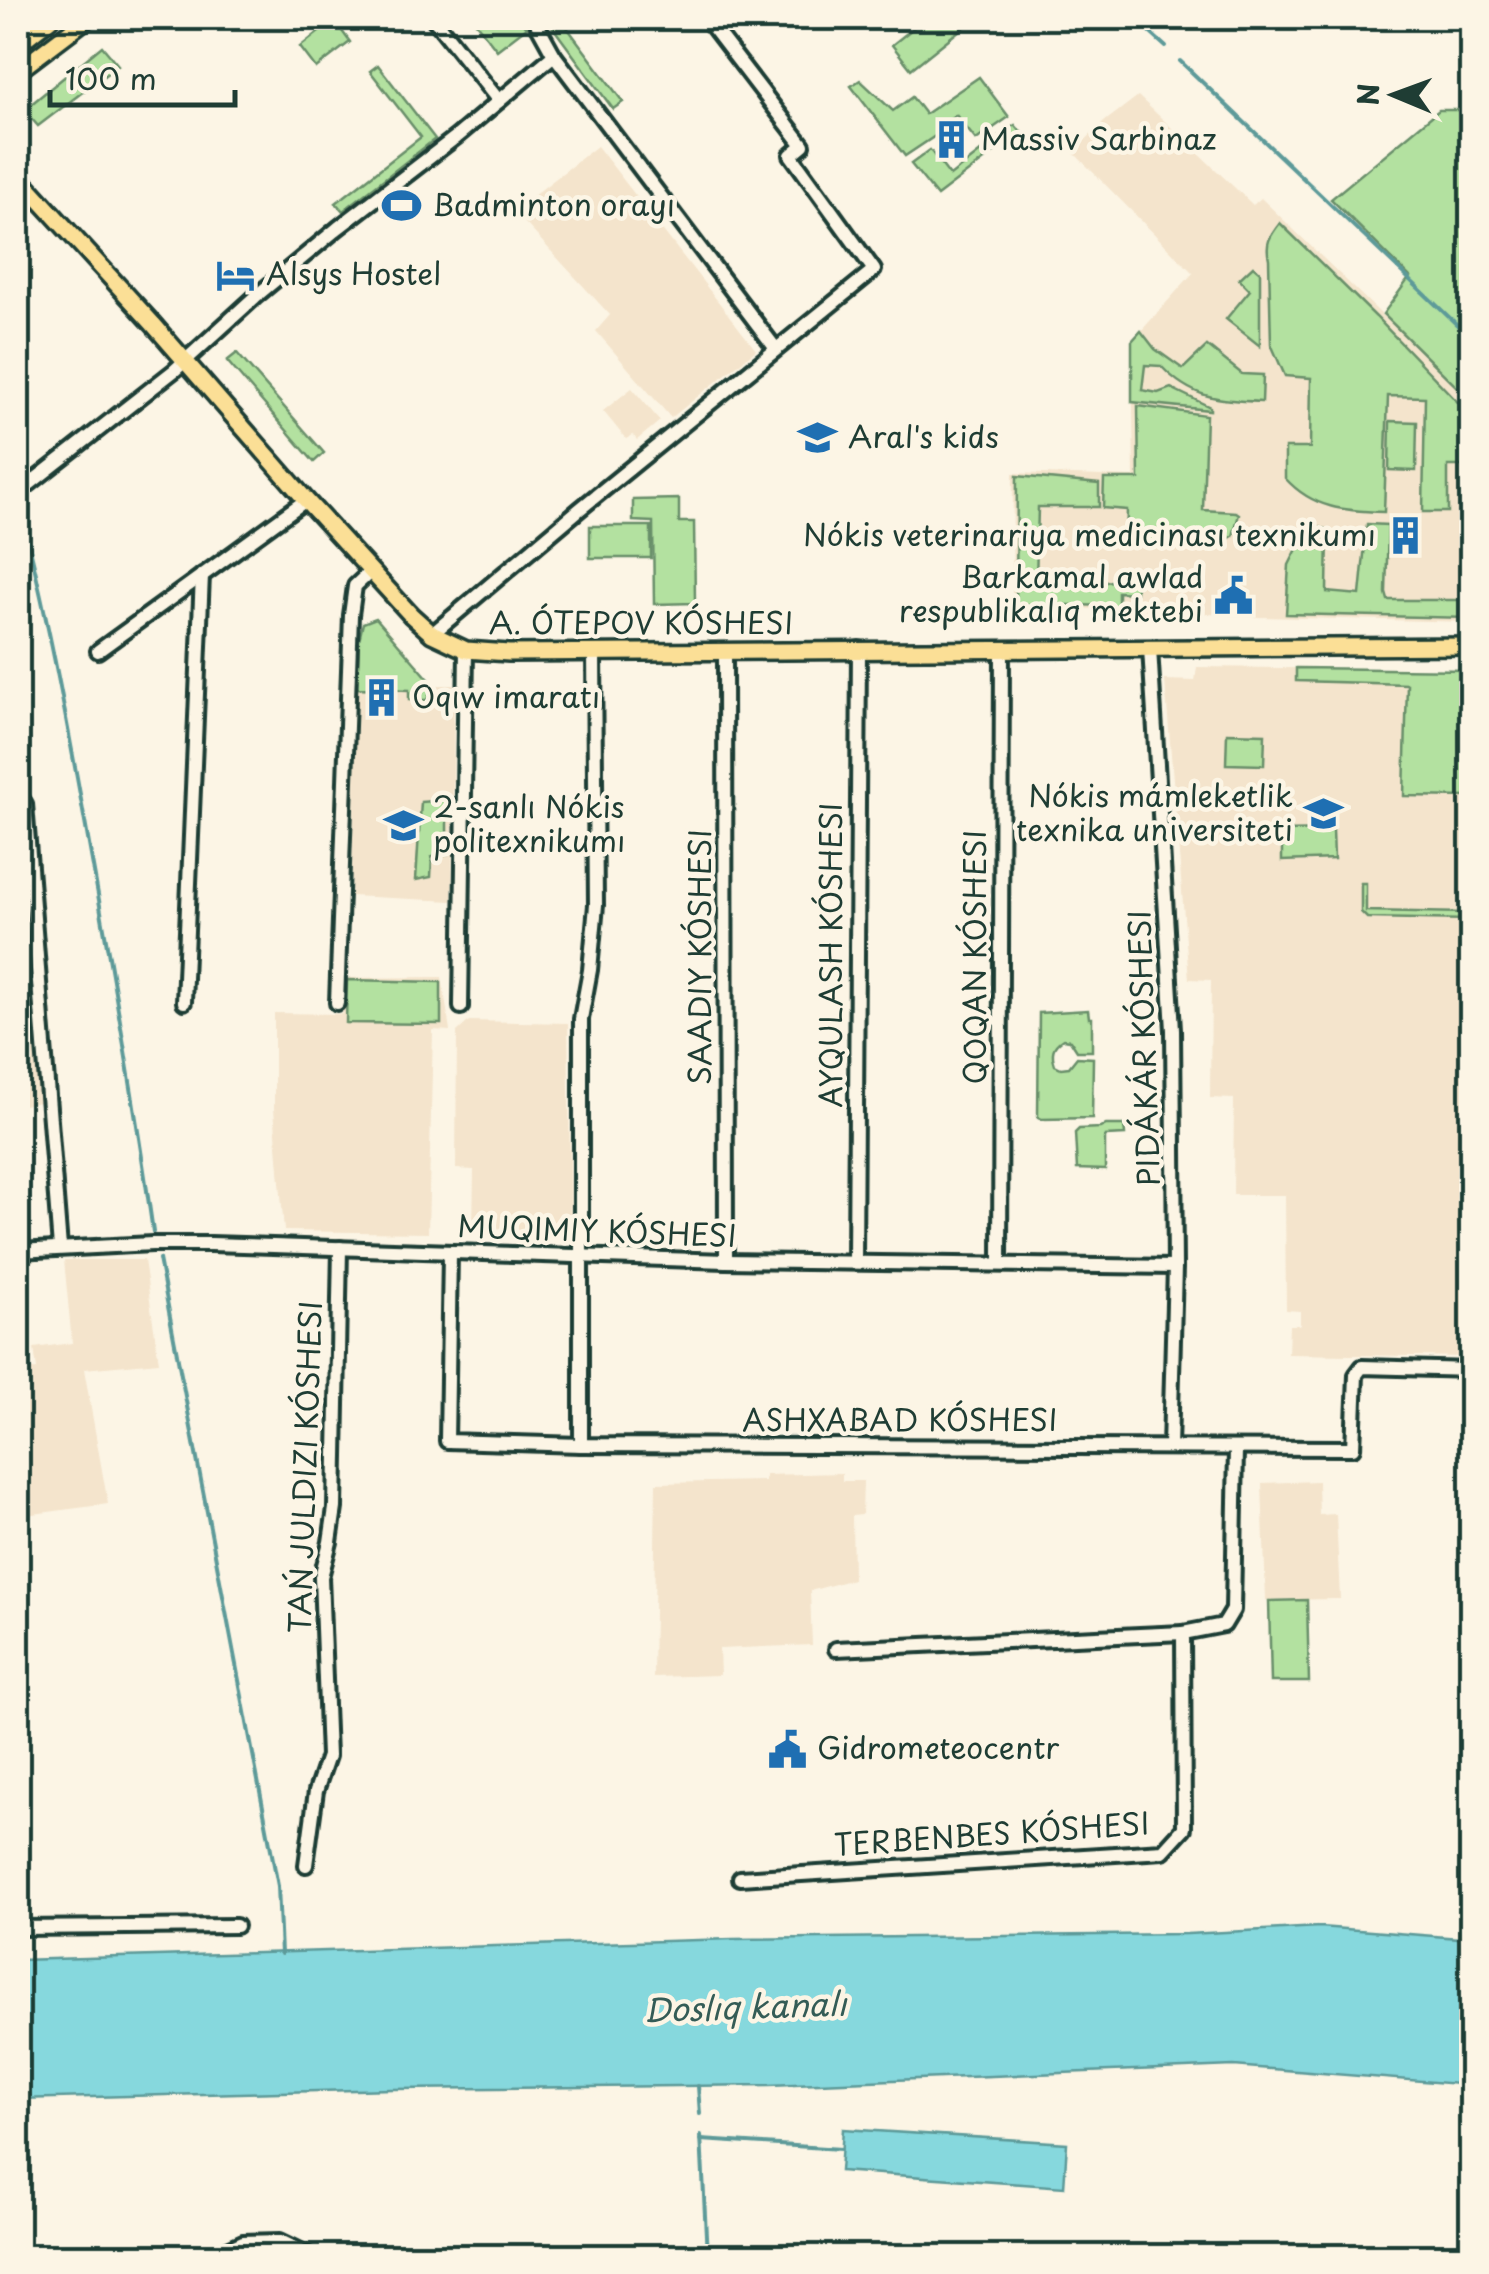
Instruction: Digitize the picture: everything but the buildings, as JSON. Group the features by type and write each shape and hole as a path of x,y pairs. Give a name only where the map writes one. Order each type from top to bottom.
{"main road":[{"path":"18,44 51,18"},
{"path":"18,71 88,18"},
{"name":"A. ÓTEPOV KÓSHESI","path":"18,176 371,571 432,634 466,650 495,653 1472,646"}],"street":[{"path":"433,18 499,102"},
{"path":"537,18 554,55 776,349"},
{"path":"432,634 874,270 791,155 804,145 706,18"},
{"path":"18,493 186,360 324,239 554,55"},
{"path":"98,651 306,500"},
{"path":"337,1004 351,616 354,586 371,571"},
{"path":"184,1002 202,575"},
{"name":"PIDÁKÁR KÓSHESI","path":"1150,648 1174,1030 1175,1267 1170,1447"},
{"name":"AYQULASH KÓSHESI","path":"855,1261 860,649"},
{"path":"461,1007 466,650"},
{"name":"QOQAN KÓSHESI","path":"1000,1264 1002,650"},
{"path":"580,1445 581,1020 596,905 594,652"},
{"name":"SAADIY KÓSHESI","path":"725,652 726,1262"},
{"path":"18,794 25,804 60,1248"},
{"name":"MUQIMIY KÓSHESI","path":"18,1251 172,1244 726,1262 1175,1267"},
{"path":"306,1866 316,1791 328,1756 321,1578 335,1508 340,1248"},
{"name":"ASHXABAD KÓSHESI","path":"450,1253 447,1442 1353,1448 1356,1375 1362,1368 1472,1370"},
{"path":"836,1649 1183,1633 1224,1624 1233,1610 1236,1449"},
{"name":"TERBENBES KÓSHESI","path":"740,1878 1163,1851 1184,1828 1183,1633"},
{"path":"18,1928 236,1926"},
{"path":"213,2256 243,2242 280,2242 311,2256"}],"shaded area":[{"path":"1138,96 1253,205 1261,198 1471,401 1471,622 1012,607 1013,473 1134,477 1132,341 1193,273 1073,152"},
{"path":"597,146 756,350 671,418 596,331 610,315 514,211"},
{"path":"632,388 660,421 637,440 633,435 626,439 603,411"},
{"name":"2-sanlı Nókis politexnikumı","path":"376,618 434,685 454,685 452,901 351,896 359,640 363,623"},
{"path":"1197,667 1471,670 1472,935 1463,935 1463,978 1472,979 1471,1357 1288,1354 1289,1325 1300,1325 1300,1311 1286,1310 1285,1195 1233,1195 1234,1099 1210,1098 1211,980 1189,979 1165,680 1195,681"},
{"path":"442,977 450,1031 433,1030 428,1233 284,1231 274,1109 274,1013 342,1014 344,978"},
{"path":"30,991 40,1102 18,1106 18,994"},
{"path":"469,1021 568,1023 571,1230 473,1228 474,1170 456,1169 457,1032"},
{"path":"64,1260 144,1260 159,1362 84,1369 108,1504 18,1516 18,1372 37,1369 34,1348 72,1343"},
{"path":"842,1473 842,1481 863,1481 862,1515 852,1516 853,1579 810,1591 812,1645 719,1649 720,1675 653,1677 656,1483 765,1481 765,1475"},
{"path":"1318,1481 1319,1515 1336,1514 1340,1599 1266,1600 1262,1483"}],"green space":[{"path":"472,18 520,18 527,27 497,50"},
{"path":"546,18 560,18 623,102 613,109"},
{"path":"926,18 958,18 965,26 911,69 892,45"},
{"path":"334,20 350,42 316,68 300,47"},
{"path":"102,46 118,65 38,126 24,110"},
{"path":"378,65 435,139 343,211 336,203 421,137 370,71"},
{"path":"979,77 1009,117 976,140 956,115 936,130 938,134 905,156 851,86 860,80 893,111 912,97 925,114"},
{"path":"1439,110 1471,110 1471,401 1383,314 1410,277 1331,199"},
{"path":"1015,125 1021,132 937,196 911,164 930,150 950,176"},
{"path":"1280,223 1471,416 1471,466 1448,466 1448,512 1423,512 1425,397 1388,396 1384,512 1356,511 1318,502 1285,478 1285,448 1310,448 1311,378 1285,376 1271,344 1268,248"},
{"path":"1253,266 1260,272 1260,346 1226,319 1250,290 1239,279"},
{"path":"1141,331 1155,349 1183,369 1207,346 1242,374 1263,375 1262,402 1207,396 1184,385 1161,366 1145,365 1142,390 1158,393 1171,388 1210,410 1132,402 1132,341"},
{"path":"237,353 324,453 314,462 227,361"},
{"path":"1138,406 1206,415 1203,510 1239,514 1233,536 1226,540 1126,541 1127,510 1103,508 1104,479 1139,479"},
{"path":"1390,421 1417,422 1416,471 1389,470"},
{"path":"1017,476 1099,484 1099,507 1038,507 1036,582 1101,583 1136,576 1136,593 1118,592 1118,606 1016,604"},
{"path":"679,499 679,522 694,522 695,603 654,604 653,522 633,521 633,500"},
{"path":"1367,524 1388,525 1388,600 1471,600 1471,618 1286,614 1289,565 1308,527 1328,530 1327,592 1360,595"},
{"path":"590,526 651,526 651,558 590,558"},
{"path":"376,618 434,685 427,700 409,700 409,690 357,688 363,623"},
{"path":"1296,668 1471,670 1471,797 1404,796 1407,684 1296,681"},
{"path":"1227,733 1265,734 1264,765 1226,764"},
{"path":"447,800 447,855 432,857 431,877 416,880 421,802"},
{"path":"1333,830 1334,859 1282,861 1282,831"},
{"path":"1469,868 1471,920 1367,918 1361,912 1361,883 1366,883 1366,911 1467,913"},
{"path":"347,980 441,982 441,1024 346,1023"},
{"path":"1088,1010 1092,1018 1092,1051 1077,1051 1070,1040 1063,1039 1053,1053 1055,1065 1061,1068 1069,1067 1077,1057 1093,1058 1092,1118 1042,1119 1038,1117 1039,1013"},
{"path":"1124,1125 1125,1135 1105,1136 1105,1170 1077,1169 1075,1133"},
{"path":"1307,1600 1309,1682 1271,1682 1269,1601"}],"water":[{"name":"Doslıq kanalı","path":"1320,1927 1471,1939 1471,2085 1234,2066 769,2085 392,2089 18,2099 18,1960 733,1939 1187,1934"},
{"path":"843,2129 1067,2143 1064,2187 840,2171"}],"waterway":[{"path":"1134,18 1166,47"},
{"path":"1180,61 1472,339"},
{"path":"22,516 75,766 153,1232"},
{"path":"159,1259 278,1886 281,1954"},
{"path":"698,2086 700,2114"},
{"path":"701,2135 707,2256"},
{"path":"701,2140 841,2149"}],"place":[{"name":"Massiv Sarbinaz","path":"951,140"},
{"name":"Badminton orayı","path":"402,206"},
{"name":"Alsys Hostel","path":"236,275"},
{"name":"Aral's kids","path":"818,438"},
{"name":"Nókis veterinariya medicinası texnikumı","path":"1406,536"},
{"name":"Barkamal awlad respublikalıq mektebi","path":"1233,595"},
{"name":"Oqıw imaratı","path":"382,698"},
{"name":"Nókis mámleketlik texnika universiteti","path":"1323,814"},
{"name":"2-sanlı Nókis politexnikumı","path":"403,825"},
{"name":"Gidrometeocentr","path":"787,1749"}]}
